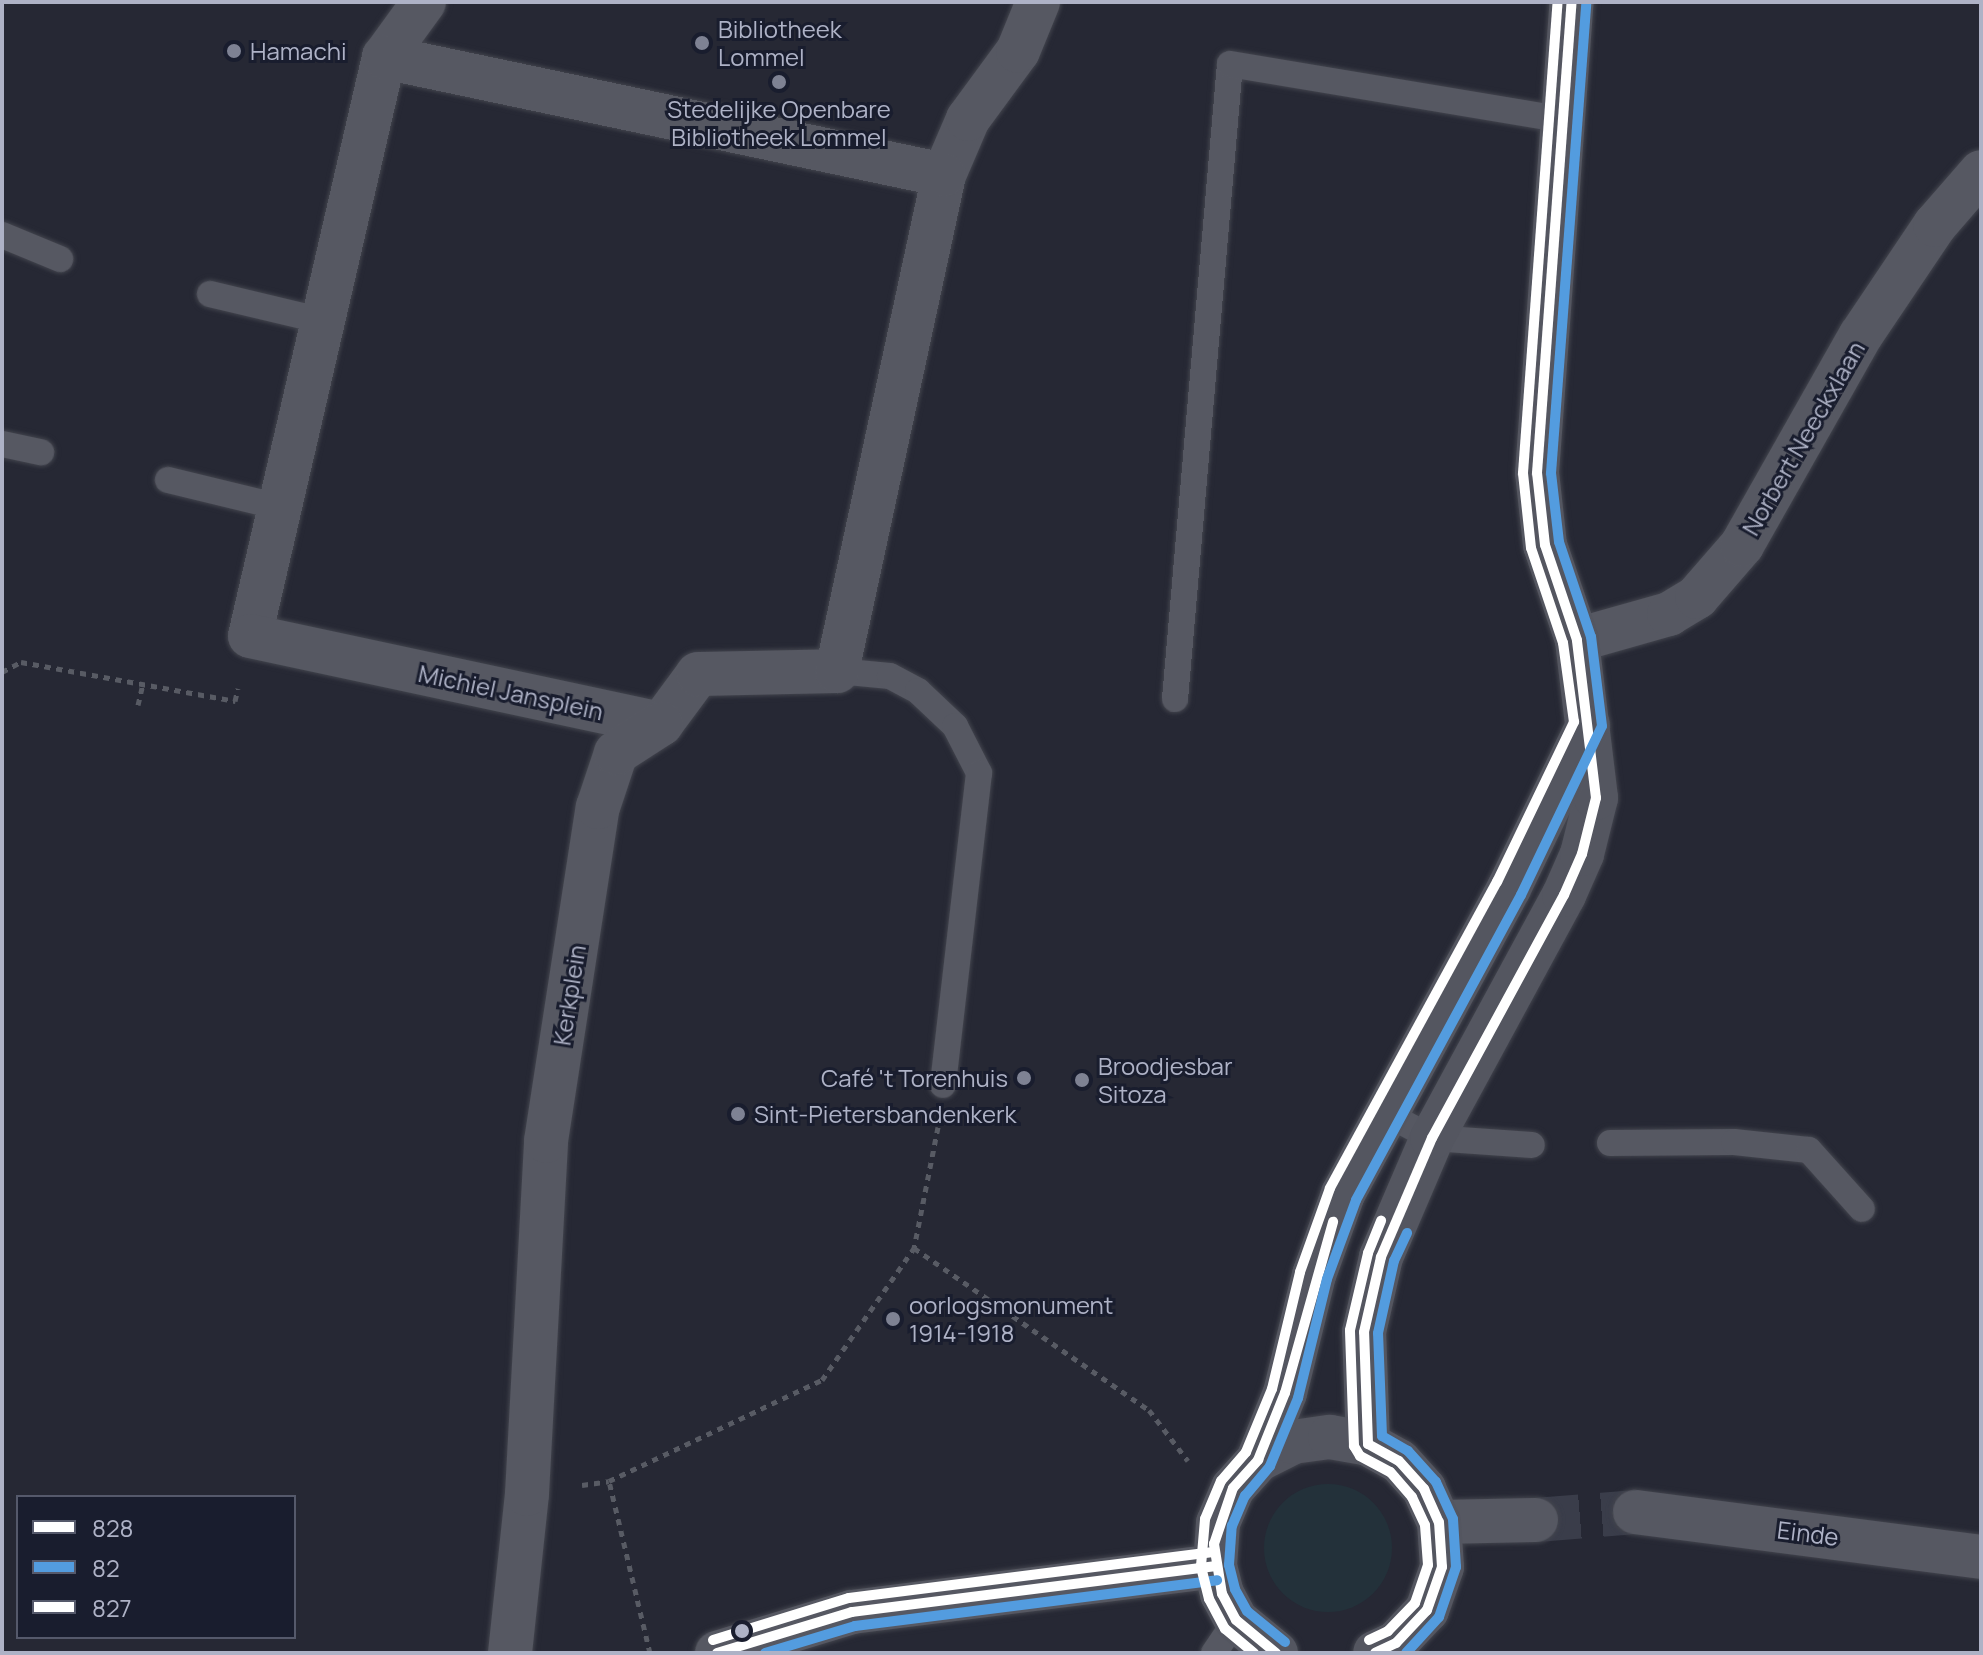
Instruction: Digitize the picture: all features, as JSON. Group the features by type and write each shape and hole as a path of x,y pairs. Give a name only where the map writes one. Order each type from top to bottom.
{"main road":[{"path":"1368,1444 1364,1332 1381,1257 1432,1138 1582,854 1596,798 1577,640 1545,545 1537,473 1572,2"},
{"path":"1276,1653 1225,1637 1215,1566 1218,1523 1246,1474 1285,1393 1314,1275 1343,1194 1509,888 1588,724"},
{"path":"1246,1474 1293,1442 1318,1438 1368,1444 1399,1461 1416,1479 1439,1522 1442,1567 1427,1610 1389,1650"}],"street":[{"path":"250,636 384,57 424,2"},
{"path":"661,724 698,674 837,671 944,175 968,119 1018,51 1038,2"},
{"path":"384,57 944,175"},
{"name":"Norbert Neeckxlaan","path":"1577,640 1669,614 1697,597 1742,545 1861,335 1935,225 1981,172"},
{"name":"Michiel Jansplein","path":"250,636 661,724"},
{"name":"Kerkplein","path":"510,1653 527,1494 546,1141 598,807 616,753 661,724"},
{"name":"Einde","path":"1635,1512 1981,1557"},
{"path":"1439,1522 1536,1520"},
{"path":"726,1648 852,1612 1215,1566"}],"lane":[{"path":"1175,699 1230,64 1563,120"},
{"path":"2,235 60,259"},
{"path":"210,294 323,321"},
{"path":"2,444 41,452"},
{"path":"168,480 280,507"},
{"path":"837,671 890,676 918,691 955,726 979,773 943,1085"},
{"path":"1385,1113 1432,1138 1532,1145"},
{"path":"1610,1143 1734,1142 1809,1150 1862,1209"}],"path":[{"path":"2,672 21,662 235,701 250,636"},
{"path":"138,705 143,684"},
{"path":"650,1653 609,1481 822,1380 914,1248 943,1085"},
{"path":"914,1248 1149,1410 1196,1470 1246,1474"}],"shaded area":[{"path":"1328,1484 1352,1489 1373,1503 1387,1524 1392,1548 1387,1572 1373,1593 1352,1607 1328,1612 1304,1607 1283,1593 1269,1572 1264,1548 1269,1524 1283,1503 1304,1489"}],"tunnel":[{"path":"1536,1520 1635,1512"}],"transit line":[{"name":"827","path":"1254,1653 1225,1629 1209,1599 1201,1566 1205,1519 1221,1481 1246,1452 1272,1389 1300,1272 1330,1188 1497,882 1574,722 1563,643 1531,548 1523,473 1558,2"},
{"name":"828","path":"1368,1444 1364,1332 1381,1257 1432,1138 1564,895 1582,854 1596,798 1577,640 1545,545 1537,473 1572,2"},
{"name":"82","path":"1285,1642 1247,1611 1235,1589 1229,1565 1232,1526 1245,1496 1270,1466 1298,1398 1327,1279 1356,1200 1521,895 1602,726 1591,637 1559,542 1551,473 1586,3"},
{"name":"827","path":"1369,1640 1388,1631 1415,1603 1428,1565 1425,1525 1412,1497 1390,1472 1360,1456 1354,1446 1350,1330 1368,1253 1381,1221"},
{"name":"828","path":"1276,1653 1236,1620 1222,1594 1214,1544 1233,1488 1258,1460 1285,1393 1333,1222"},
{"name":"82","path":"1406,1653 1439,1617 1456,1567 1453,1519 1436,1482 1408,1451 1382,1436 1378,1333 1394,1261 1407,1233"},
{"name":"828","path":"1368,1444 1399,1461 1424,1489 1439,1522 1442,1567 1427,1610 1396,1643 1375,1653"},
{"name":"827","path":"713,1640 849,1598 1213,1552"},
{"name":"828","path":"717,1653 852,1612 1215,1566"},
{"name":"82","path":"765,1653 855,1626 1217,1580"}],"place":[{"name":"Bibliotheek Lommel","path":"702,43"},
{"name":"Hamachi","path":"234,51"},
{"name":"Stedelijke Openbare Bibliotheek Lommel","path":"779,82"},
{"name":"Café 't Torenhuis","path":"1024,1078"},
{"name":"Broodjesbar Sitoza","path":"1082,1080"},
{"name":"Sint-Pietersbandenkerk","path":"738,1114"},
{"name":"oorlogsmonument 1914-1918","path":"893,1319"}]}
